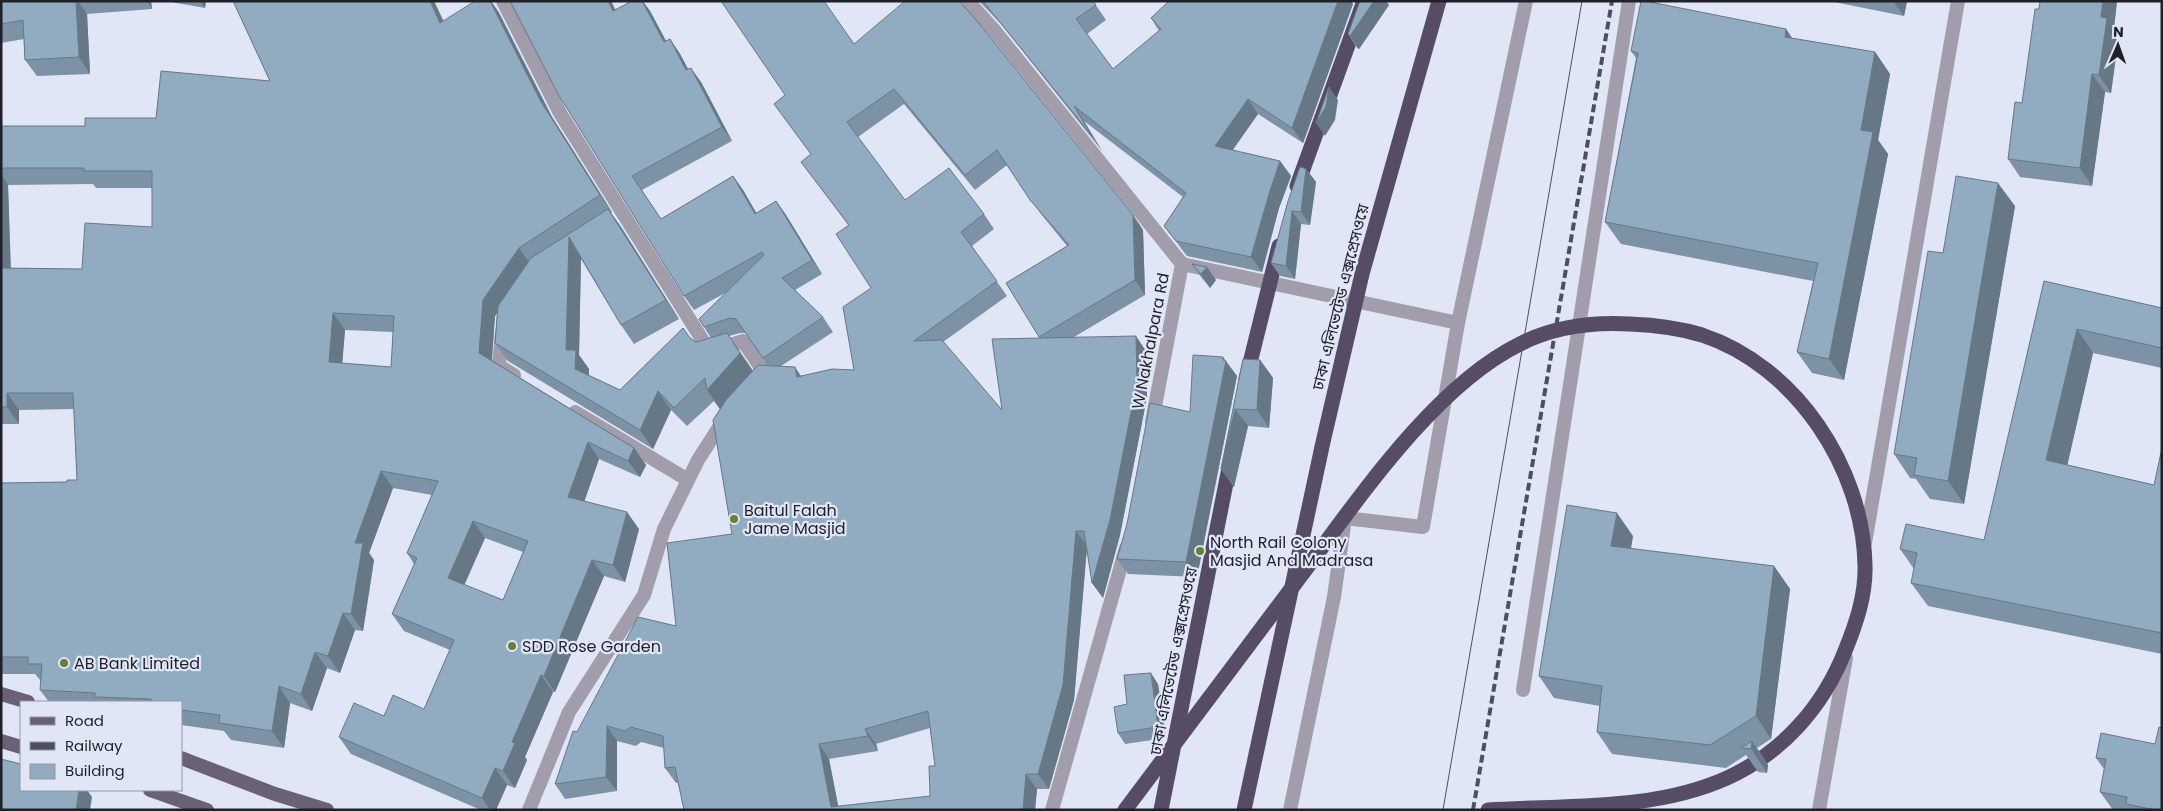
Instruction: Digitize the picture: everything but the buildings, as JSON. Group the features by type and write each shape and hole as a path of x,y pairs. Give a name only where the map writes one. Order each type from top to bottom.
{"highway":[{"path":"1292,202 1364,1"},
{"name":"ঢাকা এলিভেটেড এক্সপ্রেসওয়ে","path":"1244,810 1322,442 1358,293 1439,1"},
{"path":"1243,390 1263,302 1283,229"},
{"path":"1125,810 1364,492 1412,435 1457,387 1487,364 1521,343 1562,329 1609,323 1654,325 1703,336 1746,356 1778,380 1806,409 1827,438 1858,512 1865,568 1857,620 1836,673 1818,703 1800,725 1766,756 1726,779 1694,791 1660,799 1614,804 1488,810"},
{"name":"ঢাকা এলিভেটেড এক্সপ্রেসওয়ে","path":"1161,810 1233,445"}],"main road":[{"path":"1,694 25,701"},
{"path":"1,741 20,747"},
{"path":"182,758 275,794 327,810"},
{"path":"153,791 208,810"}],"street":[{"path":"503,1 560,113 620,217 710,352 743,341 764,372 747,391"},
{"name":"W Nakhalpara Rd","path":"968,1 994,30 1182,264 1149,434"},
{"path":"1290,810 1334,597 1346,518 1422,527 1458,323 1526,1"},
{"path":"1523,690 1628,1"},
{"path":"1820,810 1958,1"},
{"path":"1182,264 1458,323"},
{"path":"502,321 499,366 524,381"},
{"path":"529,810 569,712 644,594 664,529 704,451 735,404"},
{"path":"565,406 688,480"},
{"path":"1052,810 1129,537"}],"tram line":[{"path":"1443,810 1582,1"}],"railway":[{"path":"1473,810 1612,1"}],"place":[{"name":"Baitul Falah Jame Masjid","path":"734,519"},
{"name":"North Rail Colony Masjid And Madrasa","path":"1200,551"},
{"name":"SDD Rose Garden","path":"512,646"},
{"name":"AB Bank Limited","path":"64,663"}]}
